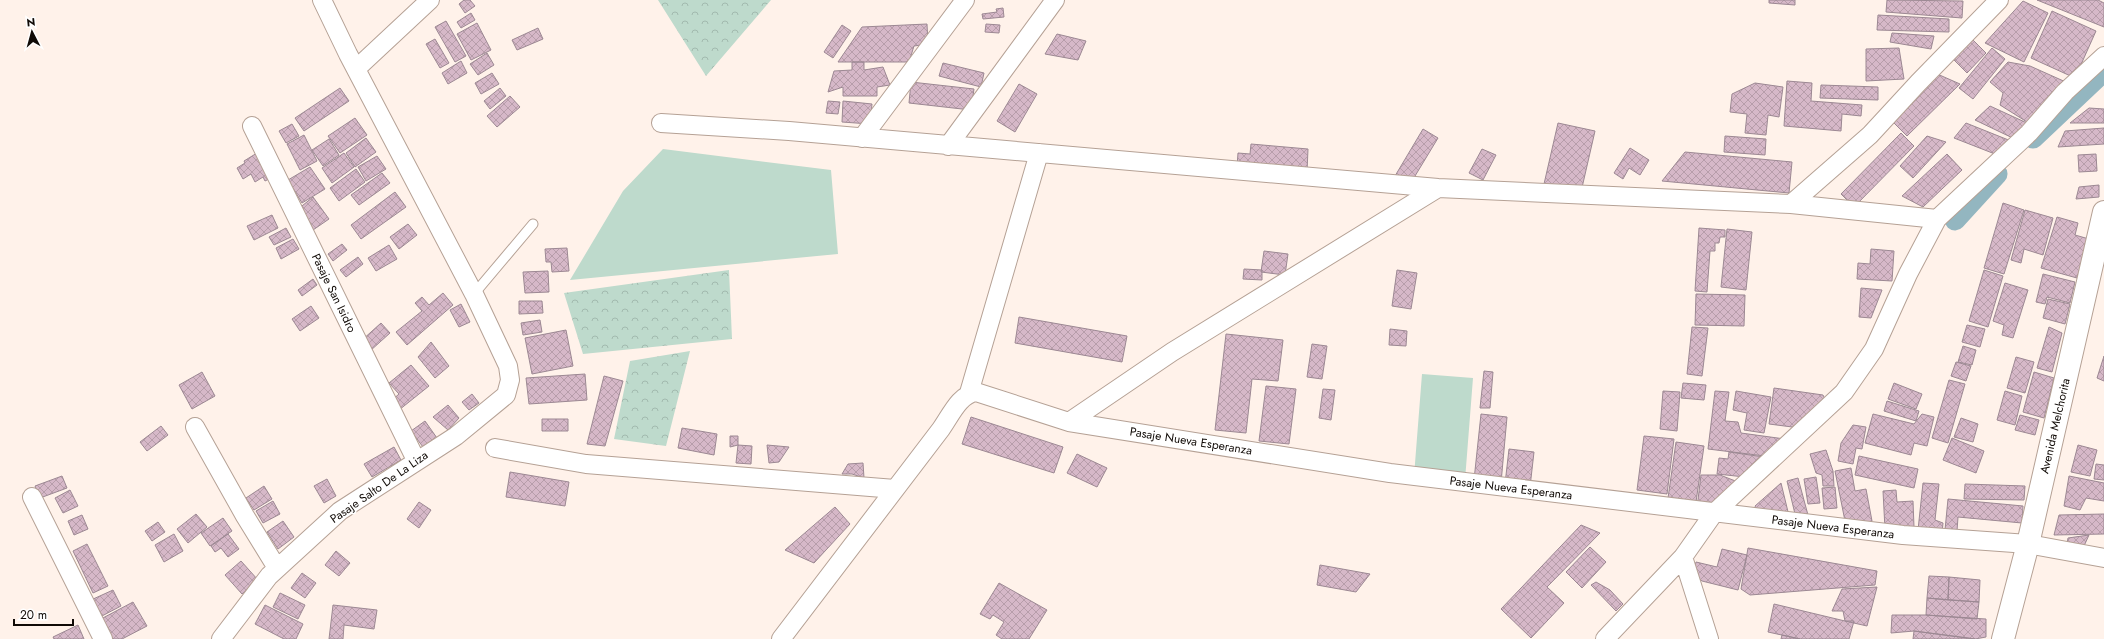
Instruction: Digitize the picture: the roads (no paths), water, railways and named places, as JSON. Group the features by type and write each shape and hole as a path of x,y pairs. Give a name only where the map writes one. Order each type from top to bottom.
{"main road":[{"name":"Avenida Melchorita","path":"2003,639 2028,544 2104,212"}],"street":[{"path":"322,0 474,294"},
{"path":"356,68 430,0"},
{"path":"862,138 965,0"},
{"path":"948,146 1055,0"},
{"path":"1791,204 1870,135 1918,83 2000,0"},
{"path":"1605,639 1683,557 1714,513 1844,392 1874,349 1908,274 1937,219 2029,133 2065,92 2104,56"},
{"path":"661,123 862,138 1438,188 1791,204 1937,219"},
{"name":"Pasaje San Isidro","path":"252,126 416,460"},
{"path":"781,639 941,429 962,399 969,393 1038,153"},
{"path":"1069,422 1172,352 1438,188"},
{"name":"Pasaje Salto De La Liza","path":"221,639 268,576 340,511 416,460 456,436 506,395 510,380 508,366 474,294"},
{"name":"Pasaje Nueva Esperanza","path":"969,393 976,392 1069,422 1390,473 1903,535 2028,544 2104,558"},
{"path":"195,427 244,516 277,568"},
{"path":"495,448 586,464 895,489"},
{"path":"32,497 103,639"},
{"path":"1683,557 1709,639"}],"lane":[{"path":"474,294 532,224"}],"waterway":[{"path":"2033,138 2104,71"},
{"path":"1955,220 1997,174"}]}
